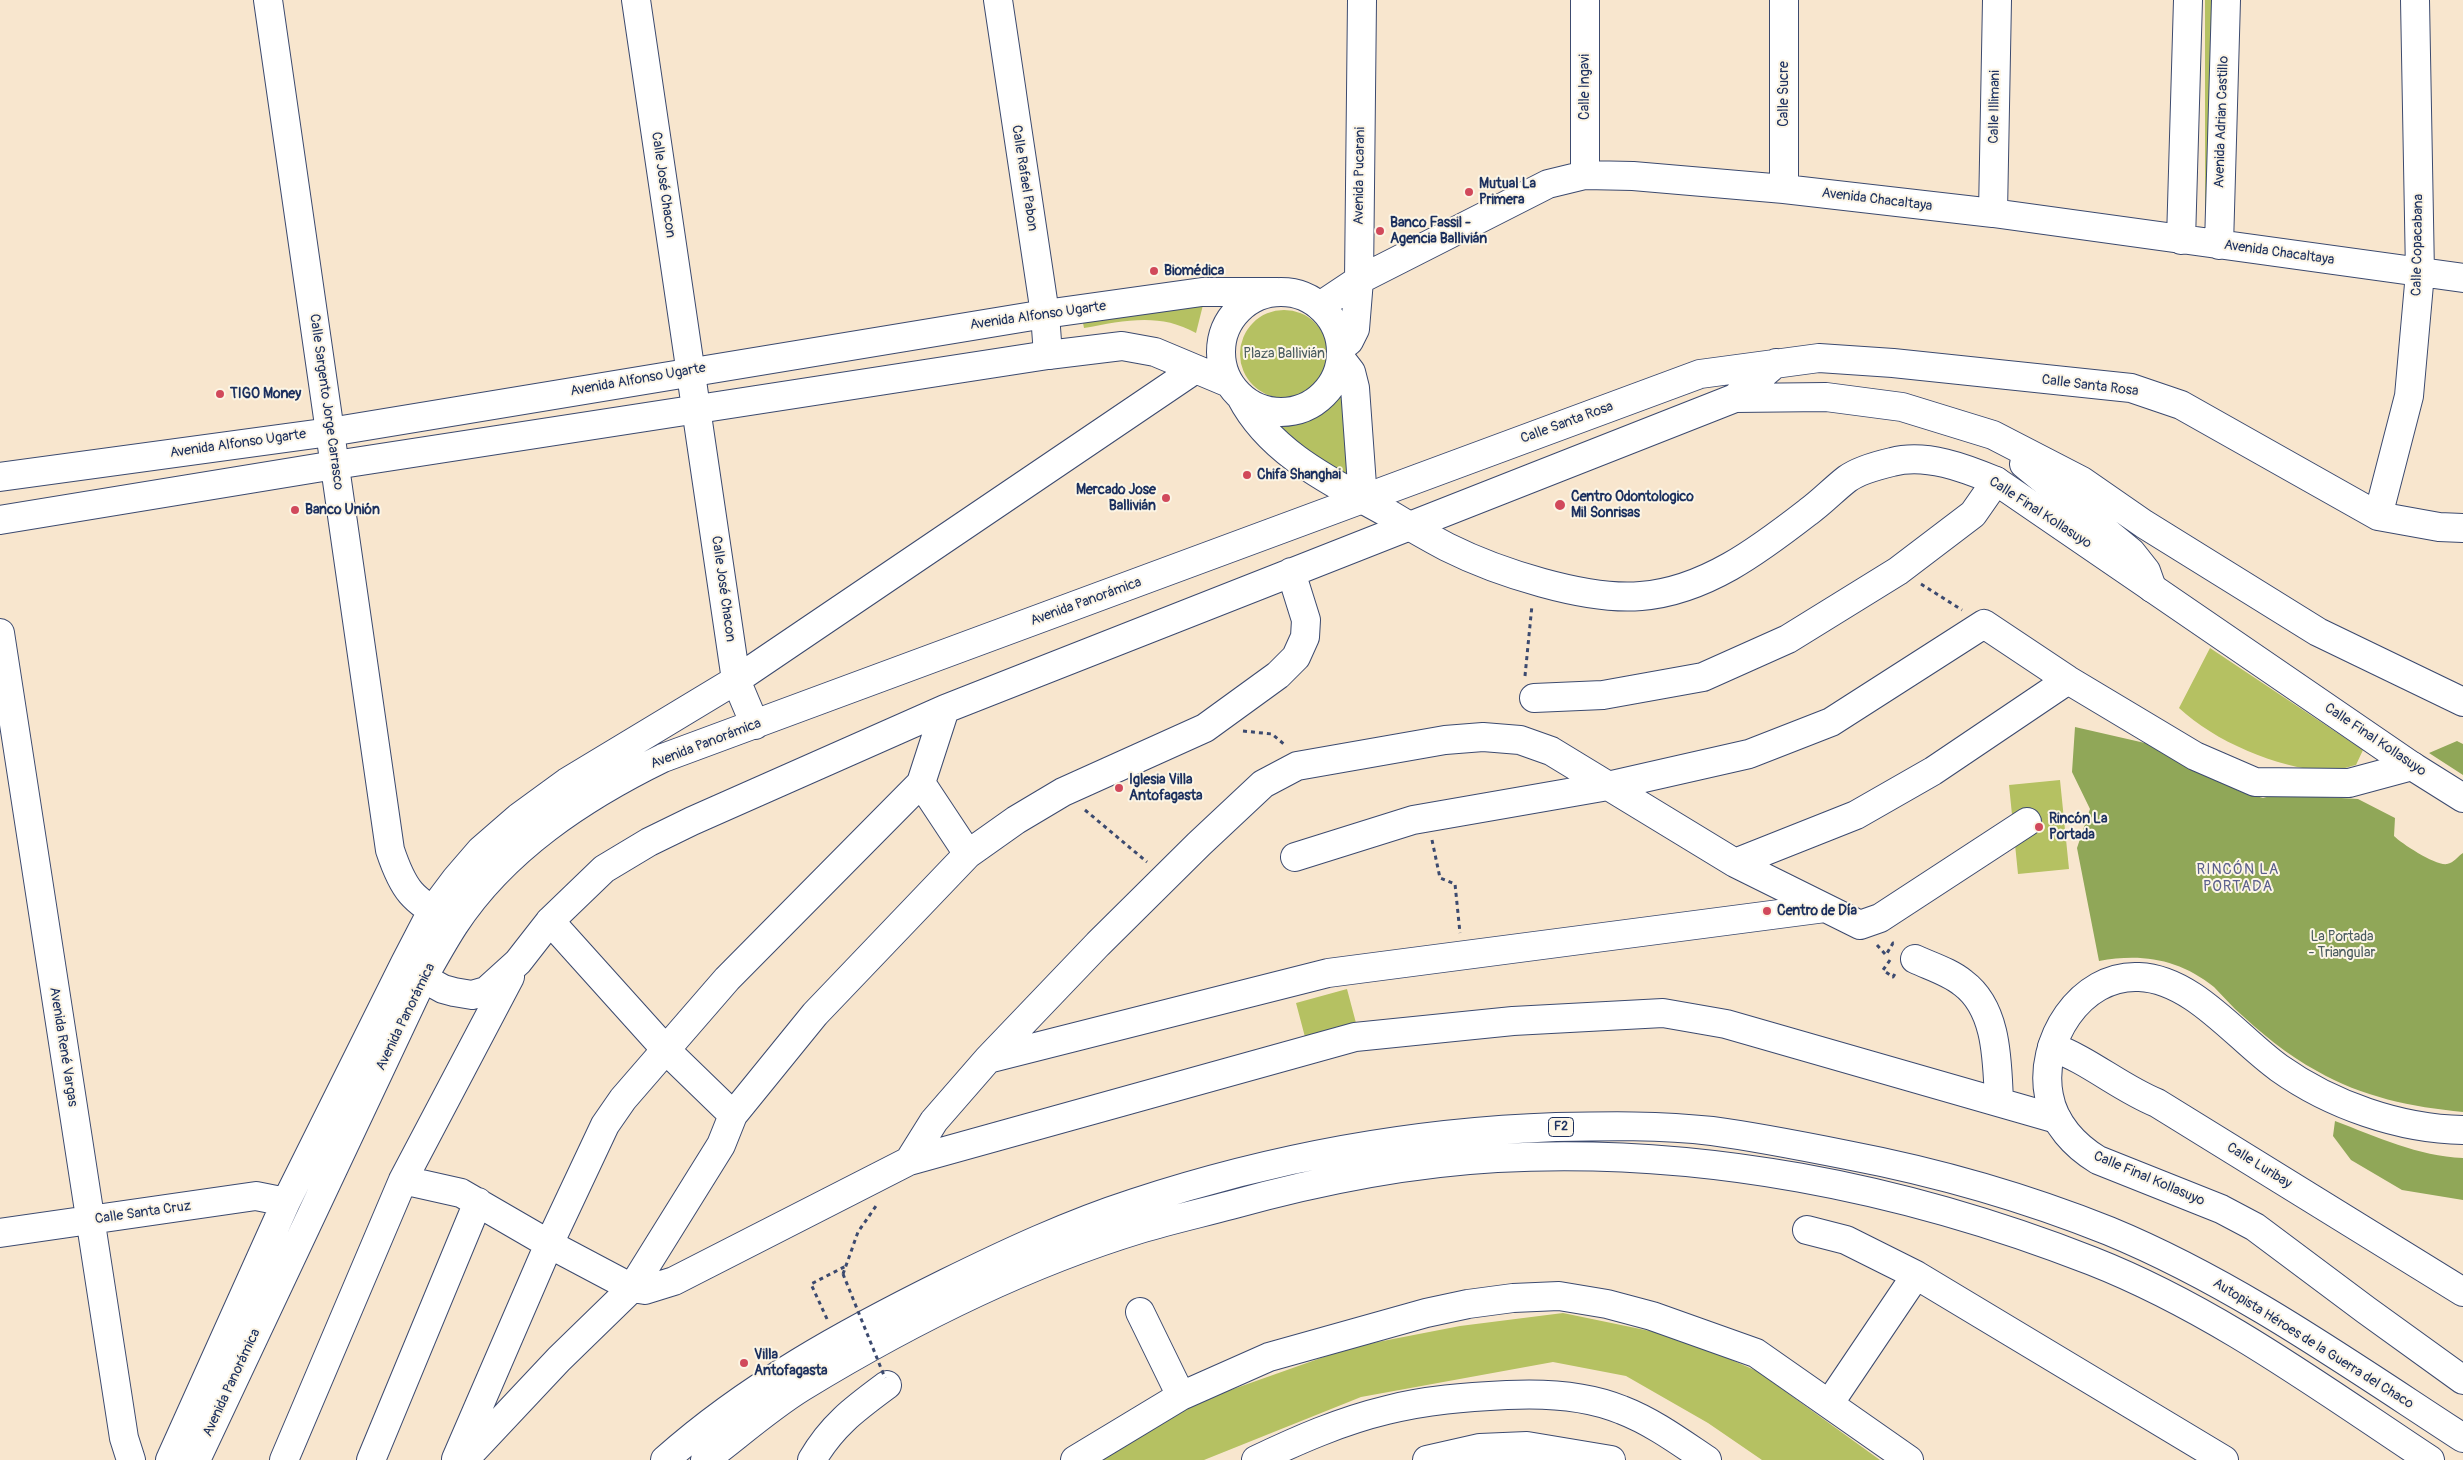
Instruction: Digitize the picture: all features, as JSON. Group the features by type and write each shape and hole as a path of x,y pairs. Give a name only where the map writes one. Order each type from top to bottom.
{"main road":[{"name":"Calle Sargento Jorge Carrasco","path":"268,0 390,850 399,880 417,901 443,918"},
{"name":"Calle José Chacon","path":"636,0 736,680 754,725"},
{"name":"Calle Rafael Pabon","path":"998,0 1045,314 1048,355"},
{"name":"Avenida Pucarani","path":"1341,353 1355,329 1359,280 1362,0"},
{"name":"Calle Ingavi","path":"1585,0 1585,175"},
{"name":"Calle Sucre","path":"1784,0 1784,189"},
{"name":"Calle Illimani","path":"1993,213 1997,0"},
{"path":"2181,240 2188,0"},
{"name":"Avenida Adrian Castillo","path":"2219,245 2226,0"},
{"name":"Calle Copacabana","path":"2378,516 2409,396 2420,273 2415,0"},
{"name":"Avenida Chacaltaya","path":"1320,306 1359,280 1548,184 1585,175 1633,176 1784,189 1993,213 2463,278"},
{"name":"Avenida Alfonso Ugarte","path":"0,477 330,432 691,370 1045,314 1202,292 1276,292"},
{"path":"1235,390 1222,368 1220,351 1227,324 1245,303 1255,297 1276,292 1300,295 1320,306 1334,325 1341,353 1351,372 1355,388 1363,499"},
{"path":"0,520 335,465 1048,355 1122,346 1155,352 1235,390 1261,410 1285,413 1308,406 1318,400 1334,382 1341,353"},
{"name":"Calle Santa Rosa","path":"1363,499 1700,374 1819,358 1893,363 2130,388 2181,405 2378,516 2439,527 2463,528"},
{"path":"423,978 442,989 472,994 486,992 518,962 550,921 604,869 649,842 945,708 1735,398 1776,364"},
{"name":"Avenida Panorámica","path":"196,1460 423,978 456,879 481,850 519,818 574,777 736,680 1194,370"},
{"name":"Calle Final Kollasuyo","path":"1235,390 1251,417 1281,448 1323,476 1448,548 1534,580 1604,596 1642,596 1687,586 1731,567 1809,512 1850,477 1893,461 1927,461 1965,468 1996,481 2412,766 2463,798"},
{"path":"1735,398 1826,397 1902,407 1992,435 2082,481 2144,524 2318,632 2463,702"},
{"path":"1992,435 2020,461 2131,552 2146,571 2152,588"},
{"path":"1529,689 1603,695 1703,676 1788,639 1898,570 1973,514 1996,481"},
{"name":"Avenida Panorámica","path":"170,1460 286,1202 443,918 535,837 580,803 626,776 663,758 1363,499"},
{"path":"464,1460 559,1358 632,1288 720,1145 733,1115 815,1014 968,854 1016,820 1063,792 1205,728 1278,676 1296,656 1305,637 1306,620 1291,572"},
{"path":"1295,857 1428,817 1608,786 1749,754 1831,722 1984,624 2068,680 2195,756 2255,782 2349,783 2412,766"},
{"name":"Avenida René Vargas","path":"0,633 124,1438 131,1460"},
{"path":"1735,864 1856,815 1933,771 2068,680"},
{"path":"455,1460 549,1244 605,1125 623,1099 667,1051 727,979 920,783 945,708"},
{"path":"908,1161 934,1121 988,1059 1165,877 1263,784 1297,766 1417,744 1483,737 1520,740 1551,750 1735,864 1860,925 1880,918 2027,822"},
{"path":"920,783 968,854"},
{"path":"988,1059 1328,973 1825,908"},
{"path":"550,921 667,1051 733,1115"},
{"path":"1902,953 1962,982 1978,996 1989,1021 1997,1055 1999,1101"},
{"path":"284,1460 403,1180 518,962"},
{"name":"Calle Final Kollasuyo","path":"2463,1130 2396,1121 2352,1106 2314,1090 2280,1069 2248,1044 2196,997 2170,984 2139,977 2112,980 2091,990 2071,1008 2052,1047 2047,1074 2049,1097 2057,1119 2070,1137 2084,1151 2098,1160 2221,1209 2255,1227 2463,1380"},
{"path":"403,1180 461,1193 549,1244 632,1288 645,1290 674,1280 908,1161 1355,1037 1513,1021 1663,1013 1726,1024 2057,1119"},
{"name":"Calle Luribay","path":"2052,1047 2067,1052 2142,1097 2157,1103 2463,1292"},
{"name":"Autopista Héroes de la Guerra del Chaco","path":"665,1460 781,1373 880,1316 1053,1234 1132,1203 1289,1159 1386,1141 1494,1129 1615,1126 1710,1131 1890,1163 2008,1195 2109,1232 2174,1261 2232,1292 2297,1331 2463,1438"},
{"path":"705,1460 798,1389 893,1336 978,1292 1062,1257 1139,1230 1297,1187 1391,1170 1496,1158 1586,1158 1706,1163 1797,1177 1880,1194 1998,1227 2094,1262 2186,1306 2278,1359 2430,1460"},
{"name":"Calle Santa Cruz","path":"0,1233 256,1196 286,1202"},
{"path":"371,1460 478,1202"},
{"path":"1807,1230 1846,1240 1916,1275 2210,1456"},
{"path":"1829,1404 1916,1275"},
{"path":"1075,1460 1181,1396 1269,1357 1426,1313 1468,1304 1513,1298 1559,1296 1607,1304 1652,1316 1756,1353 1909,1460"},
{"path":"1140,1312 1181,1396"},
{"path":"812,1460 836,1426 886,1381"},
{"path":"1256,1460 1302,1438 1386,1410 1456,1398 1530,1394 1577,1396 1622,1409 1660,1429 1707,1460"},
{"path":"1428,1460 1480,1448 1527,1446 1611,1460"}],"path":[{"path":"1898,570 1984,624"},
{"path":"1529,689 1534,580"},
{"path":"1205,728 1272,734 1310,764"},
{"path":"1063,792 1165,877"},
{"path":"1428,817 1440,878 1455,884 1462,956"},
{"path":"1860,925 1886,955 1893,943 1902,953 1906,954 1893,978 1883,970 1902,953"},
{"path":"880,1200 858,1232 843,1274 886,1381"},
{"path":"837,1340 811,1284 846,1266"}],"green space":[{"path":"2205,0 2213,0 2213,217 2205,218"},
{"path":"1204,301 1196,333 1182,326 1155,320 1127,321 1084,328 1083,323"},
{"name":"Plaza Ballivián","path":"1284,310 1301,313 1309,317 1321,329 1325,337 1328,354 1325,371 1321,379 1309,391 1301,395 1284,398 1267,395 1259,391 1247,379 1243,371 1240,354 1243,337 1247,329 1259,317 1267,313"},
{"path":"1346,378 1351,469 1342,477 1262,427 1288,422 1310,412 1328,398"},
{"path":"2210,648 2363,750 2356,765 2330,771 2287,765 2228,742 2193,720 2179,708"},
{"name":"La Portada - Triangular","path":"2075,727 2158,746 2239,791 2263,798 2288,791 2308,796 2358,799 2395,818 2394,836 2411,849 2435,862 2447,864 2463,853 2463,1112 2406,1104 2352,1088 2334,1080 2306,1065 2284,1050 2244,1018 2214,987 2174,964 2145,958 2099,961 2077,848 2090,809 2072,772"},
{"path":"2457,741 2463,744 2463,775 2429,753"},
{"name":"Rincón La Portada","path":"2060,780 2069,869 2018,874 2009,785"},
{"path":"1347,989 1356,1023 1305,1037 1296,1003"},
{"path":"2335,1121 2414,1150 2463,1158 2463,1200 2402,1190 2351,1160 2333,1136"},
{"path":"1563,1313 1679,1337 1757,1371 1880,1460 1762,1460 1708,1423 1626,1376 1553,1362 1361,1397 1204,1460 1101,1460 1191,1404 1352,1347 1460,1326"}],"place":[{"name":"Mutual La Primera","path":"1469,192"},
{"name":"Banco Fassil - Agencia Ballivián","path":"1380,231"},
{"name":"Biomédica","path":"1154,271"},
{"name":"TIGO Money","path":"220,394"},
{"name":"Chifa Shanghai","path":"1247,475"},
{"name":"Mercado Jose Ballivián","path":"1166,498"},
{"name":"Centro Odontologico Mil Sonrisas","path":"1560,505"},
{"name":"Banco Unión","path":"295,510"},
{"name":"Iglesia Villa Antofagasta","path":"1119,788"},
{"name":"Rincón La Portada","path":"2039,827"},
{"name":"Centro de Día","path":"1767,911"},
{"name":"Villa Antofagasta","path":"744,1363"}],"district":[{"name":"RINCÓN LA PORTADA","path":"2238,878"}]}
